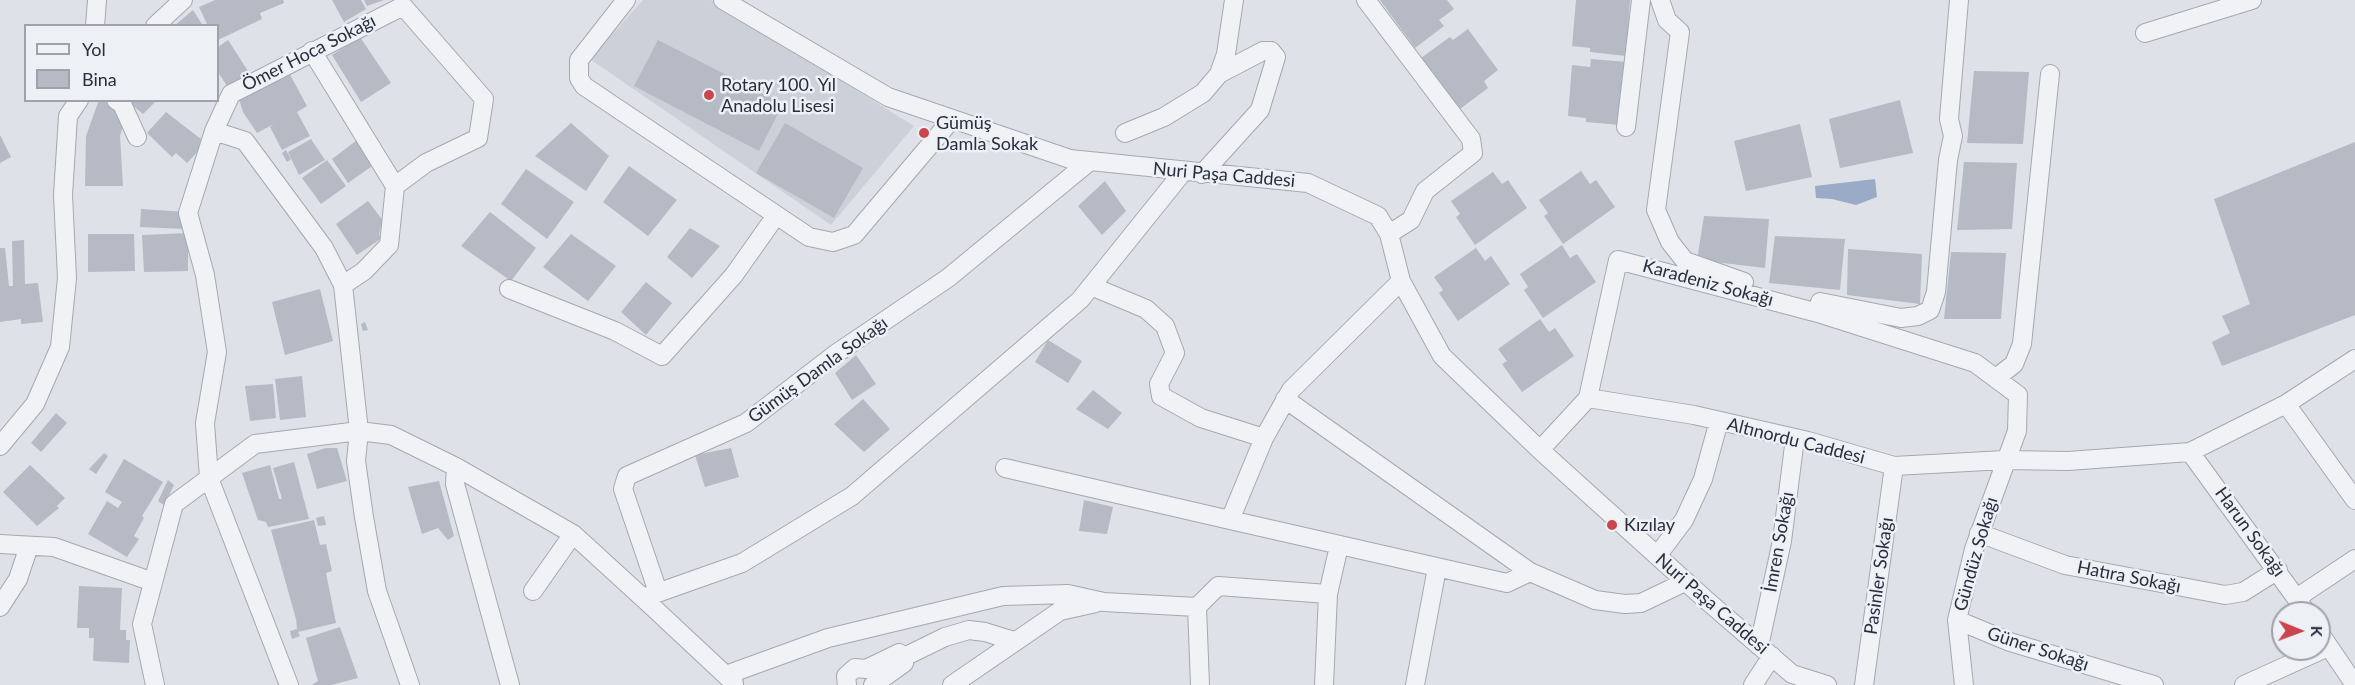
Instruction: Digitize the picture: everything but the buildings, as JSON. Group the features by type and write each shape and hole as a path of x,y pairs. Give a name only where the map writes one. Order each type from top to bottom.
{"street":[{"path":"95,24 97,0"},
{"path":"157,24 183,0"},
{"path":"627,0 579,60 579,78 584,86 775,216 820,242 833,242 854,235 952,119"},
{"name":"Nuri Paşa Caddesi","path":"723,0 888,97 1070,159 1308,183 1378,216 1389,234 1401,281 1442,356 1540,450 1685,582 1765,651 1792,674 1827,685"},
{"path":"1125,133 1164,117 1203,93 1219,74 1226,54 1234,0"},
{"path":"1366,0 1471,140 1473,153 1425,191 1411,220 1389,234"},
{"path":"1626,127 1641,0"},
{"path":"1660,0 1667,20 1680,32 1656,210 1670,242 1685,261 1756,287 1901,318 1918,316 1930,310 1936,292 1953,136 1949,118 1959,0"},
{"path":"2145,33 2252,0"},
{"name":"Ömer Hoca Sokağı","path":"289,685 209,478 205,423 217,352 205,274 188,213 214,131 231,94 401,3 484,99 478,138 426,163 395,186"},
{"path":"312,51 395,186 389,245 364,271 343,285"},
{"path":"1202,174 1260,110 1276,57 1271,51 1263,51 1219,74"},
{"path":"1996,378 2014,364 2022,344 2050,74"},
{"path":"0,446 35,404 60,347 67,278 63,195 68,116 78,102"},
{"path":"119,102 137,137"},
{"path":"214,131 246,141 324,248 343,285 359,431 356,461 378,591 410,685"},
{"name":"Gümüş Damla Sokağı","path":"731,680 651,595 623,489 627,476 746,423 837,353 948,278 1090,161"},
{"path":"154,685 142,624 174,504 255,444 359,431 391,435 456,467 573,534 651,595 742,563 852,496 1071,307 1091,286 1183,172"},
{"path":"509,289 615,331 662,356 734,275 775,216"},
{"name":"Karadeniz Sokağı","path":"1588,398 1618,260 1818,313 1975,363 1996,378"},
{"path":"1230,520 1264,438 1291,390 1401,281"},
{"path":"1091,286 1146,309 1165,326 1175,353 1160,384 1161,396 1201,418 1264,438"},
{"path":"2190,452 2286,404 2355,359"},
{"name":"Gündüz Sokağı","path":"1964,685 1957,620 1979,532 2017,431 2018,395 1996,378"},
{"path":"1540,450 1588,398"},
{"name":"Altınordu Caddesi","path":"1588,398 1719,421 1795,438 1894,466 2005,460 2068,461 2190,452"},
{"path":"1285,399 1530,572 1595,600 1625,604 1641,603 1685,582"},
{"path":"2286,404 2355,500"},
{"path":"1657,556 1684,520 1703,479 1719,421"},
{"name":"İmren Sokağı","path":"1765,651 1795,438"},
{"name":"Harun Sokağı","path":"2190,452 2300,601"},
{"name":"Pasinler Sokağı","path":"1864,685 1894,466"},
{"path":"456,467 455,484 510,685"},
{"path":"1005,468 1507,583 1530,572"},
{"name":"Hatıra Sokağı","path":"1979,532 2065,565 2225,595 2243,592 2278,570"},
{"path":"533,591 573,534"},
{"path":"0,544 54,547 153,582"},
{"path":"0,607 18,579 29,546"},
{"path":"1324,685 1328,594 1339,546"},
{"path":"2298,597 2355,558"},
{"path":"1415,685 1437,568"},
{"path":"1200,685 1197,607 1218,586 1328,594"},
{"path":"731,680 828,638 1003,596 1068,594 1104,602 1197,607"},
{"path":"961,682 1060,611 1104,602"},
{"name":"Güner Sokağı","path":"1957,620 2010,642 2154,685"},
{"path":"902,657 945,637 969,630 985,632 1014,642"},
{"path":"1753,685 1765,651"},
{"path":"2331,651 2355,685"},
{"path":"847,685 846,676 855,668 866,669 899,653 904,663 873,685"},
{"path":"2244,685 2286,661"}],"shaded area":[{"path":"643,0 711,0 914,126 831,225 590,59"}],"water":[{"path":"1875,179 1877,197 1856,205 1816,198 1815,186"}],"place":[{"name":"Rotary 100. Yıl Anadolu Lisesi","path":"709,95"},
{"name":"Gümüş Damla Sokak","path":"924,133"},
{"name":"Kızılay","path":"1612,525"}]}
